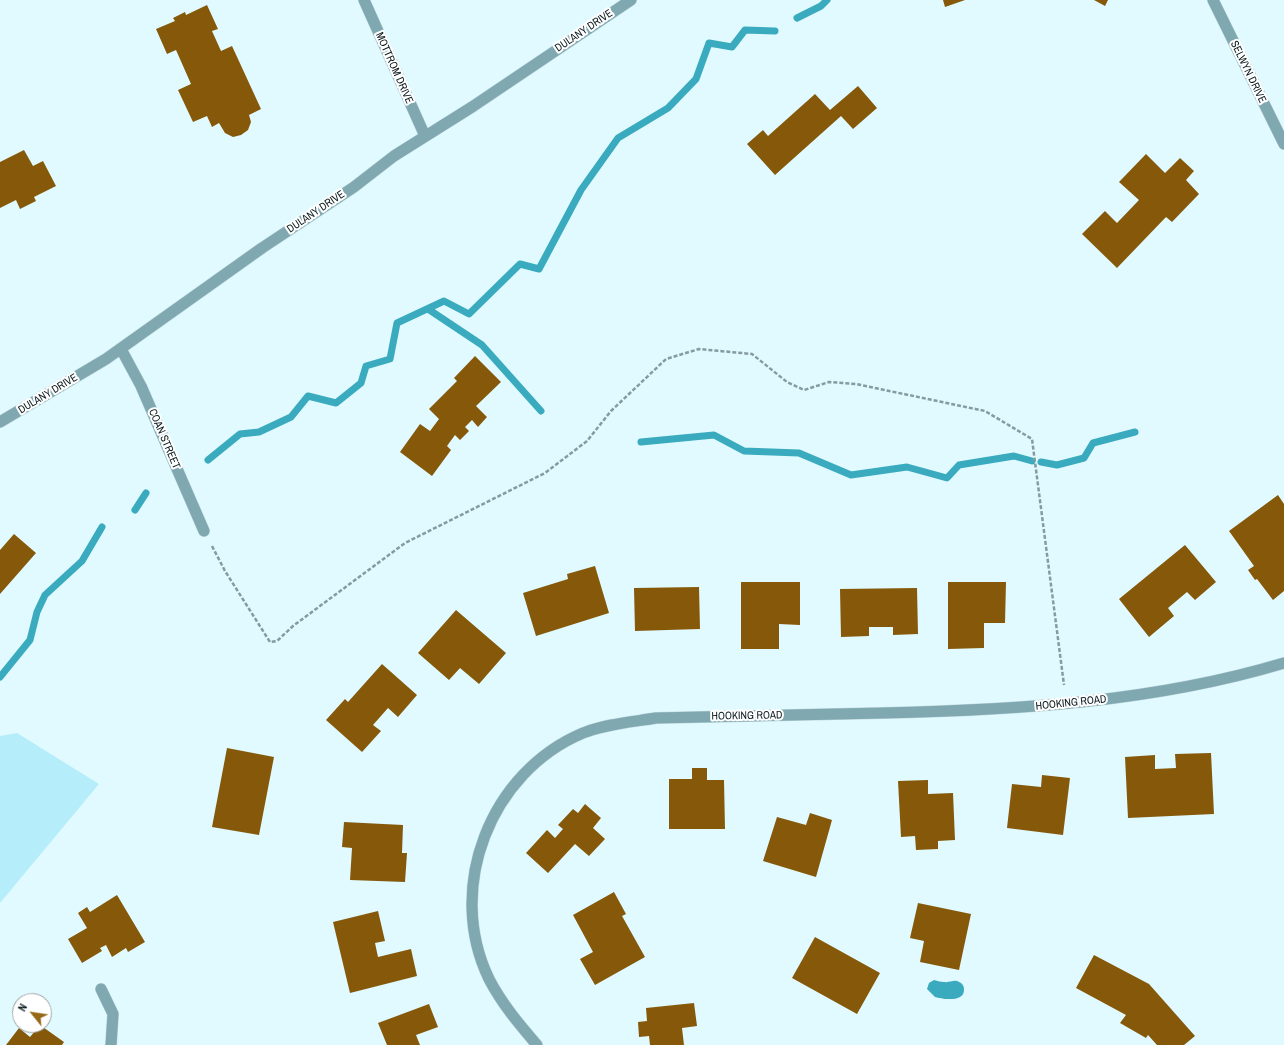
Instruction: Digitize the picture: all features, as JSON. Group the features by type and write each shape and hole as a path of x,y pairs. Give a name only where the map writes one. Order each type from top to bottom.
{"street":[{"name":"MOTTROM DRIVE","path":"364,0 425,136"},
{"name":"DULANY DRIVE","path":"0,422 121,349 262,248 354,187 394,156 472,107 630,0"},
{"name":"SELWYN DRIVE","path":"1213,0 1284,144"},
{"name":"COAN STREET","path":"121,349 141,386 176,470 204,531"},
{"name":"HOOKING ROAD","path":"537,1045 505,1007 489,978 478,948 473,920 474,878 480,846 491,817 509,789 531,766 557,746 582,733 606,726 656,718 932,712 1021,708 1067,704 1184,687 1284,663"},
{"path":"101,989 113,1014 111,1045"}],"path":[{"path":"204,531 225,571 266,636 270,642 277,641 293,626 405,543 545,473 587,441 611,411 666,359 699,349 752,354 787,382 804,390 829,382 856,384 985,411 1032,438 1067,704"}],"shaded area":[{"path":"17,733 99,784 0,903 0,736"},
{"path":"934,980 941,982 960,982 964,987 963,993 961,996 952,999 935,997 927,989 929,983"}],"building":[{"path":"943,0 965,0 945,7"},
{"path":"1094,0 1108,0 1105,6"},
{"path":"207,5 218,29 212,31 221,51 232,46 261,109 249,115 251,122 248,130 241,135 233,137 225,133 219,123 212,127 207,116 193,122 178,90 191,84 176,50 167,54 156,29 175,21 173,18 185,12 186,15"},
{"path":"858,86 877,108 853,129 841,116 775,175 747,144 763,130 768,136 815,94 830,110"},
{"path":"24,150 33,166 43,161 56,186 34,197 36,201 20,209 16,200 0,208 0,162"},
{"path":"1146,154 1165,173 1180,158 1194,171 1186,180 1199,194 1172,222 1166,217 1117,268 1082,234 1105,211 1117,223 1139,200 1119,182"},
{"path":"475,356 501,382 476,406 487,417 478,427 472,420 465,427 469,431 460,440 455,435 447,446 451,450 432,476 400,452 420,424 430,431 439,419 429,409 457,381 454,378"},
{"path":"1278,495 1284,504 1284,591 1273,600 1248,570 1254,566 1229,531"},
{"path":"14,534 36,553 0,594 0,550"},
{"path":"1185,545 1216,582 1195,600 1187,592 1168,608 1174,616 1149,637 1119,599"},
{"path":"595,566 609,613 536,636 523,593 568,579 567,574"},
{"path":"741,582 800,582 800,625 779,624 779,649 741,649"},
{"path":"948,582 1006,582 1005,623 984,623 984,648 948,649"},
{"path":"699,587 700,629 635,631 634,588"},
{"path":"917,588 918,634 893,635 893,627 869,627 869,636 841,637 840,589"},
{"path":"456,610 506,653 479,684 460,668 449,680 418,653"},
{"path":"382,664 417,695 398,717 388,708 373,725 381,731 362,752 326,720 345,699 348,702"},
{"path":"227,748 274,757 259,835 212,827"},
{"path":"1211,753 1214,814 1128,818 1125,757 1155,755 1155,769 1176,768 1175,754"},
{"path":"692,768 707,768 707,780 724,780 725,829 669,829 669,779 692,779"},
{"path":"1042,775 1070,778 1063,835 1007,828 1012,784 1041,787"},
{"path":"928,780 928,794 953,793 955,840 938,841 938,849 916,850 915,836 901,837 898,781"},
{"path":"585,804 601,818 593,828 605,839 589,856 575,844 548,873 526,853 547,830 555,838 563,829 558,825 573,809 578,813"},
{"path":"810,813 832,820 816,877 763,861 777,817 806,825"},
{"path":"344,822 403,825 402,853 407,853 405,882 350,880 352,848 342,847"},
{"path":"614,892 626,914 622,916 645,957 595,985 580,959 593,952 573,915"},
{"path":"117,895 145,942 128,952 126,948 112,957 106,945 100,948 102,951 82,963 68,939 87,928 78,913 87,907 90,912"},
{"path":"918,903 971,914 959,970 920,962 924,941 910,938"},
{"path":"378,911 385,941 375,943 378,957 411,949 417,976 350,993 333,922"},
{"path":"815,937 880,973 857,1014 792,978"},
{"path":"1094,955 1149,984 1195,1036 1184,1045 1157,1045 1148,1035 1146,1038 1120,1023 1126,1015 1076,988"},
{"path":"694,1003 697,1026 682,1028 684,1045 650,1045 649,1036 639,1037 638,1022 647,1021 646,1008"},
{"path":"429,1004 438,1027 416,1035 420,1045 387,1045 378,1023"},
{"path":"15,1033 25,1033 30,1037 33,1033 51,1033 64,1042 62,1045 6,1045"}],"waterway":[{"path":"797,18 821,6 827,0"},
{"path":"208,460 240,434 259,432 291,417 308,396 336,403 361,383 366,366 390,359 397,323 444,301 469,314 520,264 539,269 581,190 618,138 668,108 696,79 709,43 732,47 745,30 775,31"},
{"path":"428,309 482,345 541,411"},
{"path":"1041,462 1057,465 1084,458 1093,443 1135,432"},
{"path":"641,442 714,435 744,451 799,453 851,475 907,467 947,478 959,465 1014,456 1032,461"},
{"path":"135,510 146,493"},
{"path":"0,677 30,640 37,612 45,595 82,561 102,527"}]}
